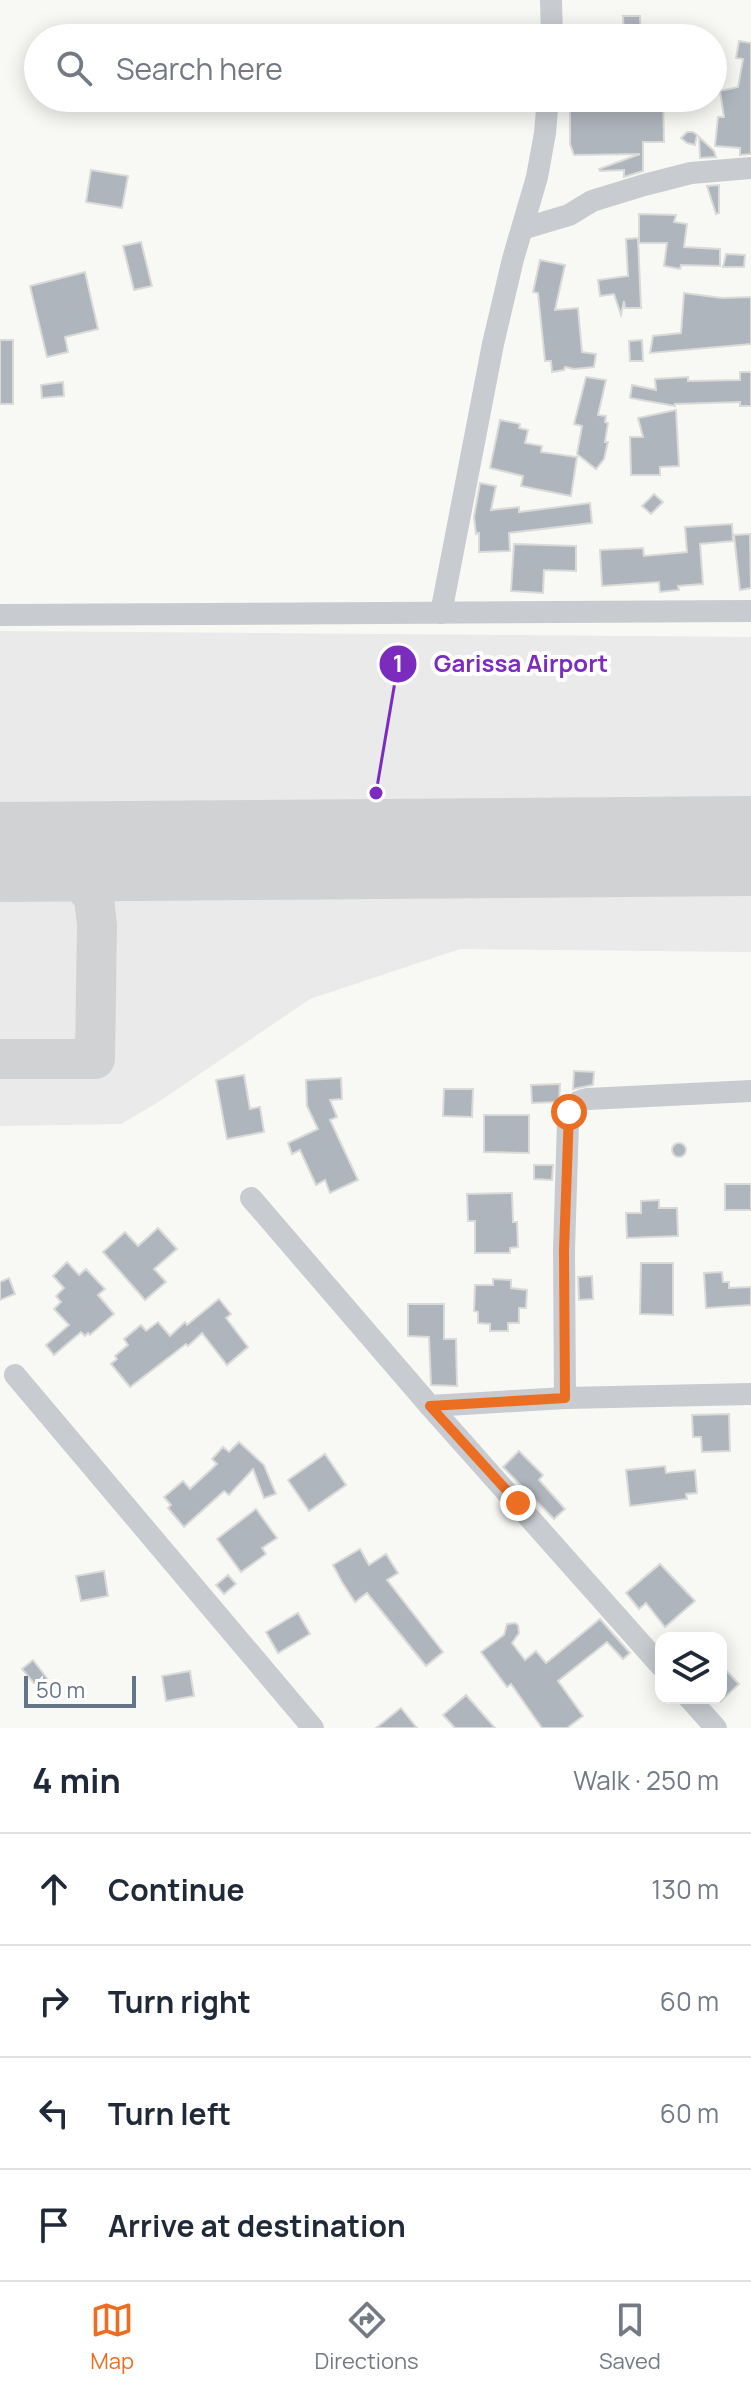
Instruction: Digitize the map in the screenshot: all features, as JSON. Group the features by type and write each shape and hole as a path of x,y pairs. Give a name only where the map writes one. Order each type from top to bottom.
{"street":[{"path":"551,0 552,24"},
{"path":"441,613 493,344 540,162 547,112"},
{"path":"522,229 569,215 592,201 644,185 691,173 751,168"},
{"path":"0,615 751,611"},
{"path":"565,1398 564,1250 568,1121 573,1106 578,1101 588,1099 751,1091"},
{"path":"251,1198 655,1659"},
{"path":"15,1375 313,1728"},
{"path":"430,1406 565,1398 751,1394"},
{"path":"694,1704 716,1728"}],"shaded area":[{"path":"0,631 751,637 751,952 460,949 310,999 121,1124 0,1126"}],"building":[{"path":"623,16 640,16 640,24 623,24"},
{"path":"739,41 751,43 751,154 740,155 740,148 715,146 718,117 724,117 723,112 727,112 727,89 738,87 743,59 736,58"},
{"path":"570,112 663,112 664,142 643,142 643,171 624,177 624,170 600,171 640,154 574,155 570,144"},
{"path":"687,132 697,135 695,145 681,138"},
{"path":"699,137 714,151 716,157 700,158"},
{"path":"91,170 128,176 122,208 86,202"},
{"path":"719,185 719,213 716,214 707,186"},
{"path":"639,214 676,215 674,222 687,224 684,247 720,249 720,266 681,265 680,269 664,266 667,243 639,243"},
{"path":"638,238 641,308 625,308 624,301 621,315 614,294 600,296 598,280 628,276 626,239"},
{"path":"141,242 152,286 134,290 123,246"},
{"path":"726,254 745,255 744,267 723,267"},
{"path":"540,260 565,265 555,310 578,308 582,352 596,354 594,367 565,367 564,370 552,372 551,361 545,361 538,293 533,292"},
{"path":"85,272 98,329 65,337 68,352 47,357 30,286"},
{"path":"684,293 722,298 751,297 751,344 650,353 653,336 681,333"},
{"path":"0,340 13,340 13,404 0,404"},
{"path":"642,340 643,361 630,361 629,341"},
{"path":"740,372 751,372 751,406 740,406 740,402 675,406 630,398 632,385 656,390 655,379 740,380"},
{"path":"586,377 606,380 598,415 606,416 605,442 608,442 604,459 596,469 577,454 582,426 574,424"},
{"path":"63,382 64,396 42,398 41,385"},
{"path":"676,410 679,466 660,467 660,475 631,475 630,437 643,437 638,418"},
{"path":"500,420 520,424 519,428 528,430 525,443 542,446 541,452 577,457 571,496 521,486 523,476 490,468"},
{"path":"480,483 496,486 491,510 519,507 519,512 590,503 592,523 509,533 510,551 479,552 479,533 476,534 474,517"},
{"path":"654,494 663,502 651,514 642,506"},
{"path":"732,524 733,541 700,544 703,584 678,586 679,590 660,592 659,582 602,586 600,550 643,548 644,556 687,552 685,527"},
{"path":"750,534 751,588 740,590 734,535"},
{"path":"514,544 576,546 576,571 544,570 543,593 511,591"},
{"path":"574,1071 594,1072 593,1085 573,1089"},
{"path":"244,1075 250,1109 260,1107 264,1132 227,1139 216,1080"},
{"path":"341,1078 342,1099 330,1100 337,1117 330,1120 358,1180 330,1193 325,1180 316,1185 300,1150 292,1154 288,1143 318,1129 307,1106 306,1080"},
{"path":"560,1084 559,1102 532,1103 531,1085"},
{"path":"444,1089 473,1089 472,1117 443,1116"},
{"path":"484,1115 529,1115 529,1153 484,1152"},
{"path":"679,1143 686,1150 679,1157 672,1150"},
{"path":"534,1165 553,1165 552,1180 534,1179"},
{"path":"725,1184 751,1184 751,1210 725,1210"},
{"path":"512,1193 518,1247 510,1248 510,1253 475,1253 475,1221 468,1221 467,1194"},
{"path":"659,1200 659,1208 677,1208 678,1236 627,1238 626,1213 641,1213 641,1201"},
{"path":"158,1228 177,1249 154,1269 166,1282 145,1300 103,1252 125,1232 138,1246"},
{"path":"67,1262 79,1275 86,1269 105,1289 98,1295 114,1314 90,1335 85,1336 81,1332 54,1355 46,1345 69,1325 54,1309 61,1302 56,1296 64,1288 53,1276"},
{"path":"641,1263 673,1263 673,1315 640,1314"},
{"path":"722,1272 723,1282 729,1282 729,1288 751,1287 751,1305 706,1308 704,1273"},
{"path":"592,1276 593,1299 579,1300 578,1277"},
{"path":"9,1278 15,1294 0,1300 0,1282"},
{"path":"493,1279 511,1280 511,1288 527,1290 526,1308 519,1308 519,1323 508,1323 508,1331 490,1331 490,1324 478,1323 478,1312 474,1311 475,1285 493,1285"},
{"path":"219,1299 231,1314 226,1318 248,1347 227,1365 202,1333 130,1387 111,1364 128,1345 124,1339 141,1325 146,1331 158,1322 170,1336"},
{"path":"408,1304 444,1304 444,1339 456,1339 457,1386 431,1385 429,1337 408,1336"},
{"path":"729,1414 730,1451 702,1452 701,1437 693,1437 692,1415"},
{"path":"239,1442 264,1465 276,1494 264,1498 253,1469 229,1495 224,1491 184,1527 168,1508 171,1505 164,1497 183,1481 190,1489 217,1464 212,1459 223,1447 229,1452"},
{"path":"519,1451 543,1475 539,1480 565,1509 554,1519 503,1467"},
{"path":"325,1454 346,1485 309,1511 288,1480"},
{"path":"665,1466 666,1473 695,1470 697,1493 686,1494 687,1499 630,1506 626,1470"},
{"path":"256,1509 277,1538 262,1548 266,1554 241,1572 217,1539"},
{"path":"360,1549 369,1565 386,1554 398,1573 387,1580 443,1652 426,1666 367,1593 355,1602 342,1582 333,1565"},
{"path":"660,1564 695,1601 665,1627 646,1603 639,1609 626,1593"},
{"path":"104,1571 108,1596 81,1601 76,1576"},
{"path":"228,1575 236,1584 224,1594 216,1585"},
{"path":"298,1613 310,1634 278,1653 266,1632"},
{"path":"600,1619 630,1653 623,1659 607,1642 558,1681 583,1716 567,1728 542,1728 511,1684 507,1687 481,1652 504,1635 507,1624 515,1623 519,1633 512,1643 525,1660 536,1651 546,1663"},
{"path":"33,1660 53,1686 43,1694 22,1669"},
{"path":"190,1671 194,1696 166,1701 162,1676"},
{"path":"727,1671 739,1684 727,1695"},
{"path":"466,1695 495,1728 455,1728 443,1715"},
{"path":"401,1708 417,1728 376,1728"}],"taxiway":[{"path":"0,1059 95,1059 97,925 94,898 74,871"}],"runway":[{"path":"0,852 751,846"}],"place":[{"name":"Garissa Airport","path":"376,793"}],"route":[{"path":"518,1503 430,1406 565,1398 564,1250 569,1112"}]}
